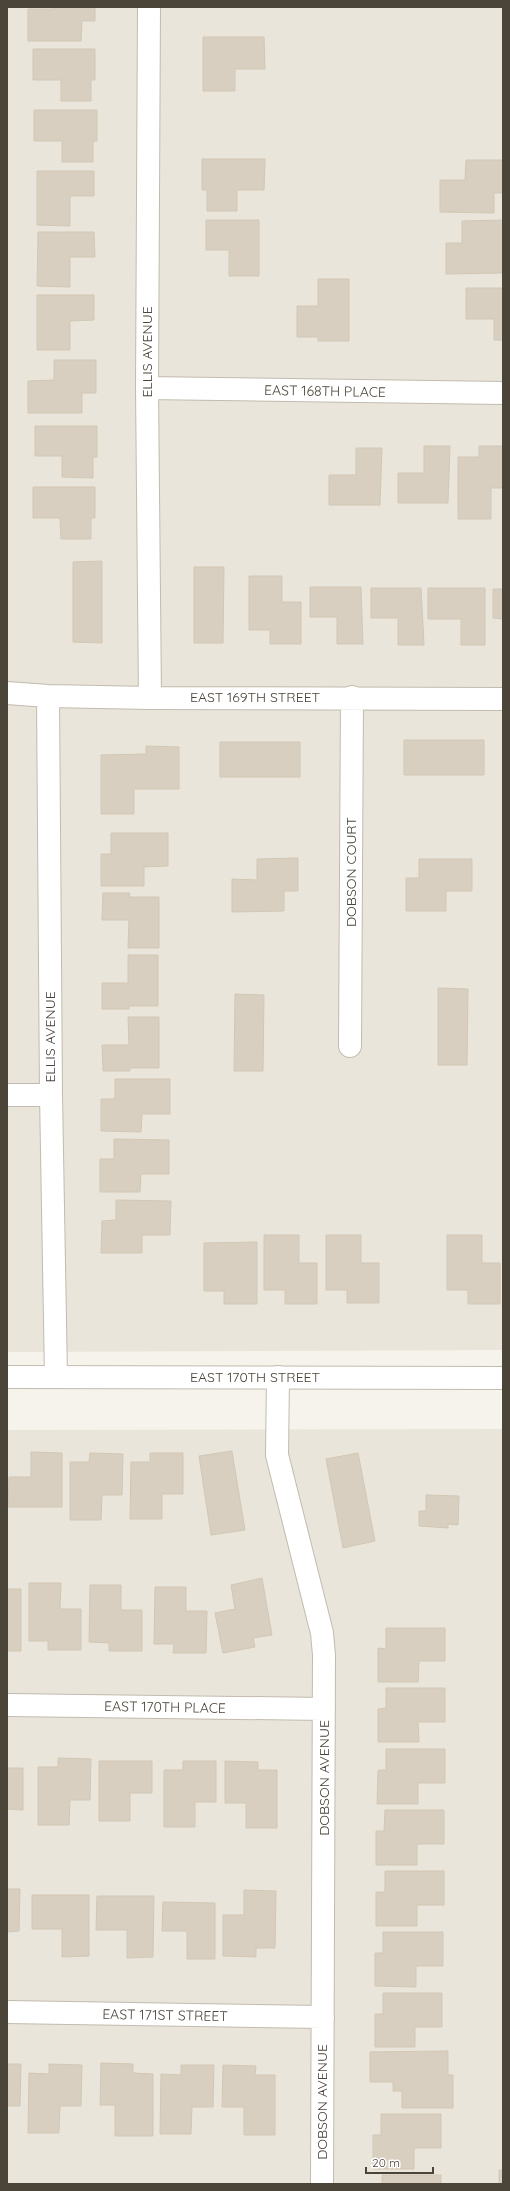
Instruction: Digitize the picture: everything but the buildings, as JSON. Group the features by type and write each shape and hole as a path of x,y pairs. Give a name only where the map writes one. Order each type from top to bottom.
{"street":[{"name":"ELLIS AVENUE","path":"149,7 147,388 150,698"},
{"name":"EAST 168TH PLACE","path":"147,388 503,393"},
{"name":"EAST 169TH STREET","path":"7,693 48,696 150,698 352,697 503,699"},
{"name":"ELLIS AVENUE","path":"48,696 51,1095 56,1377"},
{"name":"DOBSON COURT","path":"350,1046 352,697"},
{"path":"7,1095 51,1095"},
{"name":"EAST 170TH STREET","path":"7,1377 503,1378"},
{"name":"DOBSON AVENUE","path":"278,1377 277,1455 322,1633 324,1709 322,2184"},
{"name":"EAST 170TH PLACE","path":"7,1704 324,1709"},
{"name":"EAST 171ST STREET","path":"7,2012 323,2017"}],"shaded area":[{"path":"7,7 503,7 503,1350 7,1352"},
{"path":"503,1429 503,2184 7,2184 7,1430"}]}
